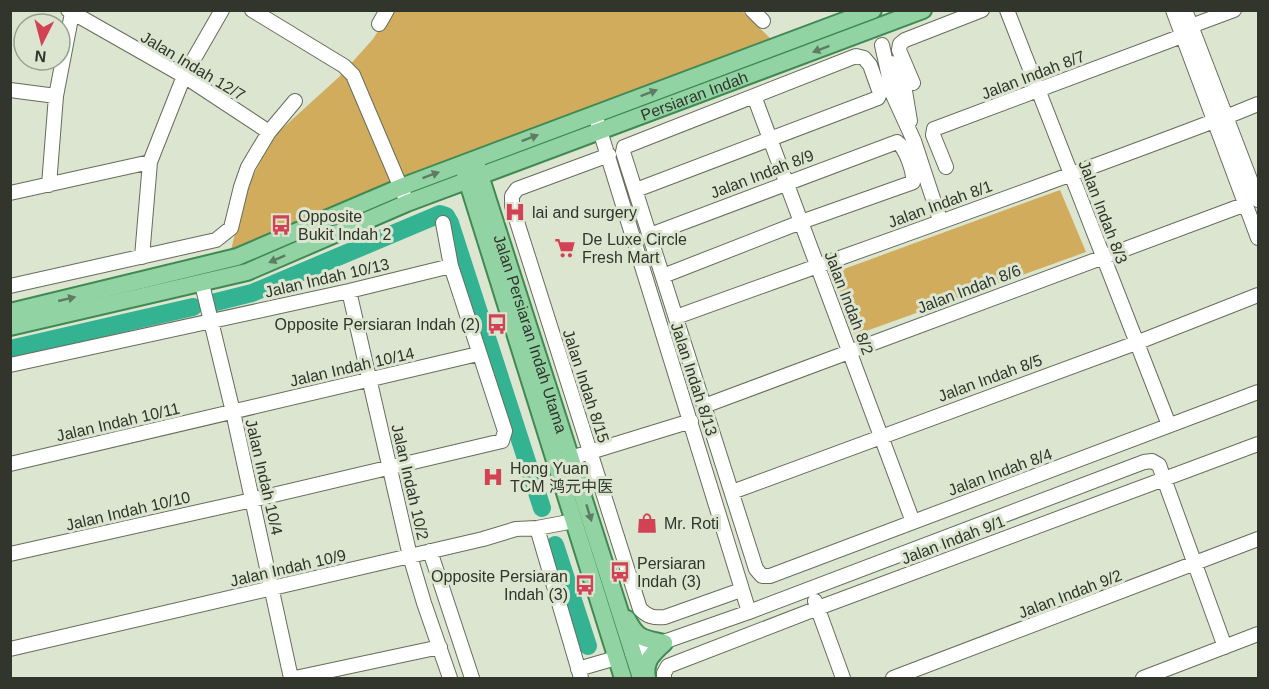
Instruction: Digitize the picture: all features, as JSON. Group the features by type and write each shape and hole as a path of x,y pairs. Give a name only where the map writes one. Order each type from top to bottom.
{"main road":[{"name":"Persiaran Indah","path":"469,161 873,10"},
{"path":"825,28 865,23 876,28 880,18 889,10"},
{"name":"Persiaran Indah","path":"474,178 923,10"},
{"path":"488,221 499,178 528,158"},
{"path":"10,312 237,257 401,187 469,161"},
{"name":"Jalan Persiaran Indah Utama","path":"469,161 604,590 616,658 623,678"},
{"path":"10,327 247,272 413,200 474,178"},
{"path":"413,200 448,195 462,197 488,221"},
{"path":"119,287 166,282 202,284 218,269 237,257"},
{"name":"Jalan Persiaran Indah Utama","path":"564,461 574,521 641,678"},
{"path":"604,590 635,634 640,638 664,643"},
{"path":"647,678 648,660 664,643"},
{"path":"629,678 626,666 632,653"}],"street":[{"path":"142,257 150,162 184,76 222,10"},
{"path":"252,10 344,66 353,75 401,187 413,200"},
{"path":"379,24 387,10"},
{"path":"752,10 764,21"},
{"path":"913,83 899,50 900,44 982,10"},
{"name":"Jalan Indah 8/3","path":"1007,10 1169,425"},
{"path":"1173,10 1187,31 1252,202 1258,238"},
{"path":"1185,10 1187,31"},
{"name":"Jalan Indah 8/7","path":"946,167 933,135 934,129 1038,91 1234,10"},
{"name":"Jalan Indah 12/7","path":"72,13 184,76 269,132"},
{"path":"876,28 893,95 914,141 940,220"},
{"path":"636,190 878,98 880,93 870,65 864,58 856,56 624,147 623,152 732,492"},
{"path":"49,185 60,72"},
{"path":"10,90 56,96"},
{"name":"Jalan Indah 8/2","path":"754,96 913,522"},
{"path":"10,286 216,240 227,233 234,219 244,176 269,132 295,101"},
{"name":"Jalan Indah 8/1","path":"676,317 940,220 1071,175 1258,104"},
{"name":"Jalan Indah 8/13","path":"595,114 748,612"},
{"name":"Jalan Indah 8/9","path":"650,235 887,145 897,142 903,146 913,182 801,222"},
{"name":"Jalan Indah 8/15","path":"609,155 517,189 512,196 512,206 640,609 647,616 665,617 741,590"},
{"path":"10,194 150,162"},
{"name":"Jalan Indah 8/6","path":"704,406 1252,202"},
{"path":"663,276 801,222"},
{"path":"443,223 451,266 478,354"},
{"name":"Jalan Indah 10/13","path":"10,365 349,291 451,266"},
{"name":"Jalan Indah 10/4","path":"202,284 293,678"},
{"name":"Jalan Indah 10/2","path":"349,291 410,556 450,678"},
{"name":"Jalan Indah 8/5","path":"732,492 1136,343 1258,295"},
{"name":"Jalan Indah 10/14","path":"233,412 478,354"},
{"name":"Jalan Indah 10/10","path":"10,554 498,443 505,436 505,431 478,354"},
{"name":"Jalan Indah 8/4","path":"732,492 756,569 762,576 770,576 1258,392"},
{"name":"Jalan Indah 10/11","path":"10,464 233,412"},
{"path":"564,461 691,421"},
{"name":"Jalan Indah 9/1","path":"664,676 668,666 1258,444"},
{"name":"Jalan Indah 9/1","path":"632,653 748,612 1144,462 1152,461 1159,465 1163,478"},
{"path":"1163,478 1225,647"},
{"name":"Jalan Indah 10/9","path":"10,649 516,530 574,521"},
{"path":"537,528 579,674 616,658"},
{"name":"Jalan Indah 9/2","path":"893,678 1195,565 1258,539"},
{"path":"430,551 472,678"},
{"path":"810,588 843,678"},
{"path":"1143,678 1258,634"},
{"path":"293,678 440,647"}],"shaded area":[{"path":"391,11 742,11 771,39 416,171 231,250 246,189 274,136 339,77 373,39"},
{"path":"1060,190 1086,252 855,335 833,273"}],"waterway":[{"path":"212,303 252,293 440,214 446,216 542,508"},
{"path":"10,349 193,307"},
{"path":"555,545 588,646"}],"place":[{"name":"lai and surgery","path":"515,212"},
{"name":"Opposite Bukit Indah 2","path":"281,225"},
{"name":"De Luxe Circle Fresh Mart","path":"565,248"},
{"name":"Opposite Persiaran Indah (2)","path":"497,324"},
{"name":"Hong Yuan TCM 鸿元中医","path":"493,477"},
{"name":"Mr. Roti","path":"647,523"},
{"name":"Persiaran Indah (3)","path":"620,572"},
{"name":"Opposite Persiaran Indah (3)","path":"585,585"}]}
